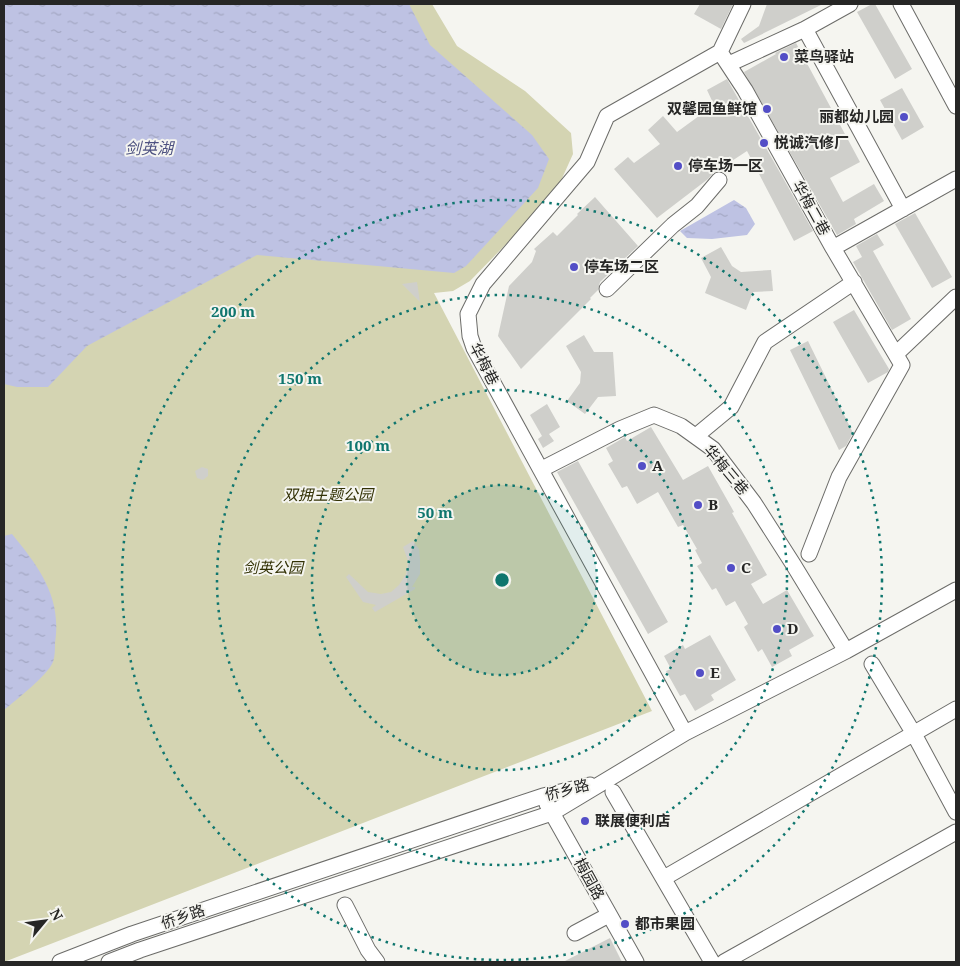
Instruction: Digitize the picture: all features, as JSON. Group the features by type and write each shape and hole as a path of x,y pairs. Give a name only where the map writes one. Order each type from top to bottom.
{"street":[{"path":"724,58 743,4"},
{"name":"华梅巷","path":"685,733 474,348 470,336 468,314 483,284 587,162 607,116 724,58 805,28 850,4"},
{"path":"901,4 956,106"},
{"path":"805,28 903,209"},
{"name":"华梅二巷","path":"724,58 899,360"},
{"path":"833,248 956,179"},
{"path":"607,288 673,225 697,206 719,180"},
{"path":"696,436 731,407 765,342 854,282"},
{"path":"809,554 839,477 899,360 956,297"},
{"name":"华梅三巷","path":"542,469 620,428 654,415 680,426 713,450 754,503 846,651"},
{"path":"712,962 664,878 608,787 685,733 846,651 956,590"},
{"path":"872,664 914,734 956,812"},
{"path":"664,878 956,709"},
{"name":"侨乡路","path":"60,962 132,934 543,796 608,787"},
{"name":"侨乡路","path":"111,962 143,956 552,813 608,787"},
{"name":"梅园路","path":"543,796 636,962"},
{"path":"724,962 956,832"},
{"path":"345,905 368,950 377,962"},
{"path":"575,933 605,917"},
{"path":"132,934 143,956"},
{"path":"103,946 111,962"}],"green space":[{"name":"剑英公园","path":"4,4 432,4 457,46 525,91 571,133 573,154 555,194 470,281 453,291 434,293 652,711 4,962"}],"water":[{"name":"剑英湖","path":"4,4 409,4 430,45 532,135 549,159 538,188 466,266 454,273 257,255 87,346 48,387 17,387 4,384"},
{"path":"734,200 746,208 755,224 747,235 712,239 687,238 680,231"},
{"path":"12,534 31,558 46,584 52,597 56,626 54,657 50,668 31,688 4,710 4,536"}],"building":[{"path":"700,4 733,4 721,29 694,14"},
{"path":"767,4 823,4 744,43 741,39 759,26"},
{"path":"875,4 912,69 895,79 857,12"},
{"path":"796,43 860,162 830,178 843,202 874,184 884,201 854,219 856,224 837,235 744,72"},
{"path":"727,79 813,231 794,241 747,151 712,174 657,218 614,169 628,157 634,163 660,144 648,130 663,116 677,132 714,105 707,90"},
{"name":"丽都幼儿园","path":"902,88 924,127 902,140 880,100"},
{"name":"停车场二区","path":"595,197 638,246 600,282 598,290 591,299 521,369 498,336 509,286 532,262 536,251 534,249 553,232 557,236"},
{"path":"915,213 952,277 932,288 895,224"},
{"path":"877,234 884,245 873,251 911,319 892,330 853,262 862,257 856,246"},
{"path":"721,247 732,266 741,272 771,270 773,291 753,292 746,310 705,293 711,277 701,258"},
{"path":"417,282 420,302 402,284"},
{"path":"854,310 889,369 888,372 868,383 833,322"},
{"path":"584,335 594,352 613,352 616,396 598,397 585,414 567,401 580,383 581,372 566,346"},
{"path":"808,341 853,433 846,446 839,450 790,350"},
{"path":"547,404 560,427 549,434 554,441 543,448 538,439 542,436 530,415"},
{"path":"651,427 683,480 708,466 767,575 751,584 763,604 787,590 814,636 789,650 792,656 772,667 762,649 758,652 744,627 748,624 735,601 726,606 716,588 712,590 697,566 702,563 695,550 697,549 683,525 678,527 658,492 637,504 627,486 622,488 608,464 613,461 606,448 625,437 627,441"},
{"path":"578,461 668,622 648,634 557,472"},
{"path":"202,467 208,469 208,476 203,480 197,478 195,471"},
{"path":"413,541 419,549 420,560 420,574 412,587 415,587 415,589 375,612 372,608 376,605 363,602 346,577 349,574 368,592 381,594 391,592 399,585 406,574 408,561 403,547"},
{"name":"E","path":"710,635 736,680 711,695 714,700 695,711 685,694 680,696 666,671 671,669 664,656 683,645 685,649"},
{"path":"610,938 622,962 563,962"}],"place":[{"name":"菜鸟驿站","path":"784,57"},
{"name":"双馨园鱼鲜馆","path":"767,109"},
{"name":"丽都幼儿园","path":"904,117"},
{"name":"悦诚汽修厂","path":"764,143"},
{"name":"停车场一区","path":"678,166"},
{"name":"停车场二区","path":"574,267"},
{"name":"A","path":"642,466"},
{"name":"B","path":"698,505"},
{"name":"C","path":"731,568"},
{"name":"D","path":"777,629"},
{"name":"E","path":"700,673"},
{"name":"联展便利店","path":"585,821"},
{"name":"都市果园","path":"625,924"}],"park label":[{"name":"双拥主题公园","path":"328,495"}]}
